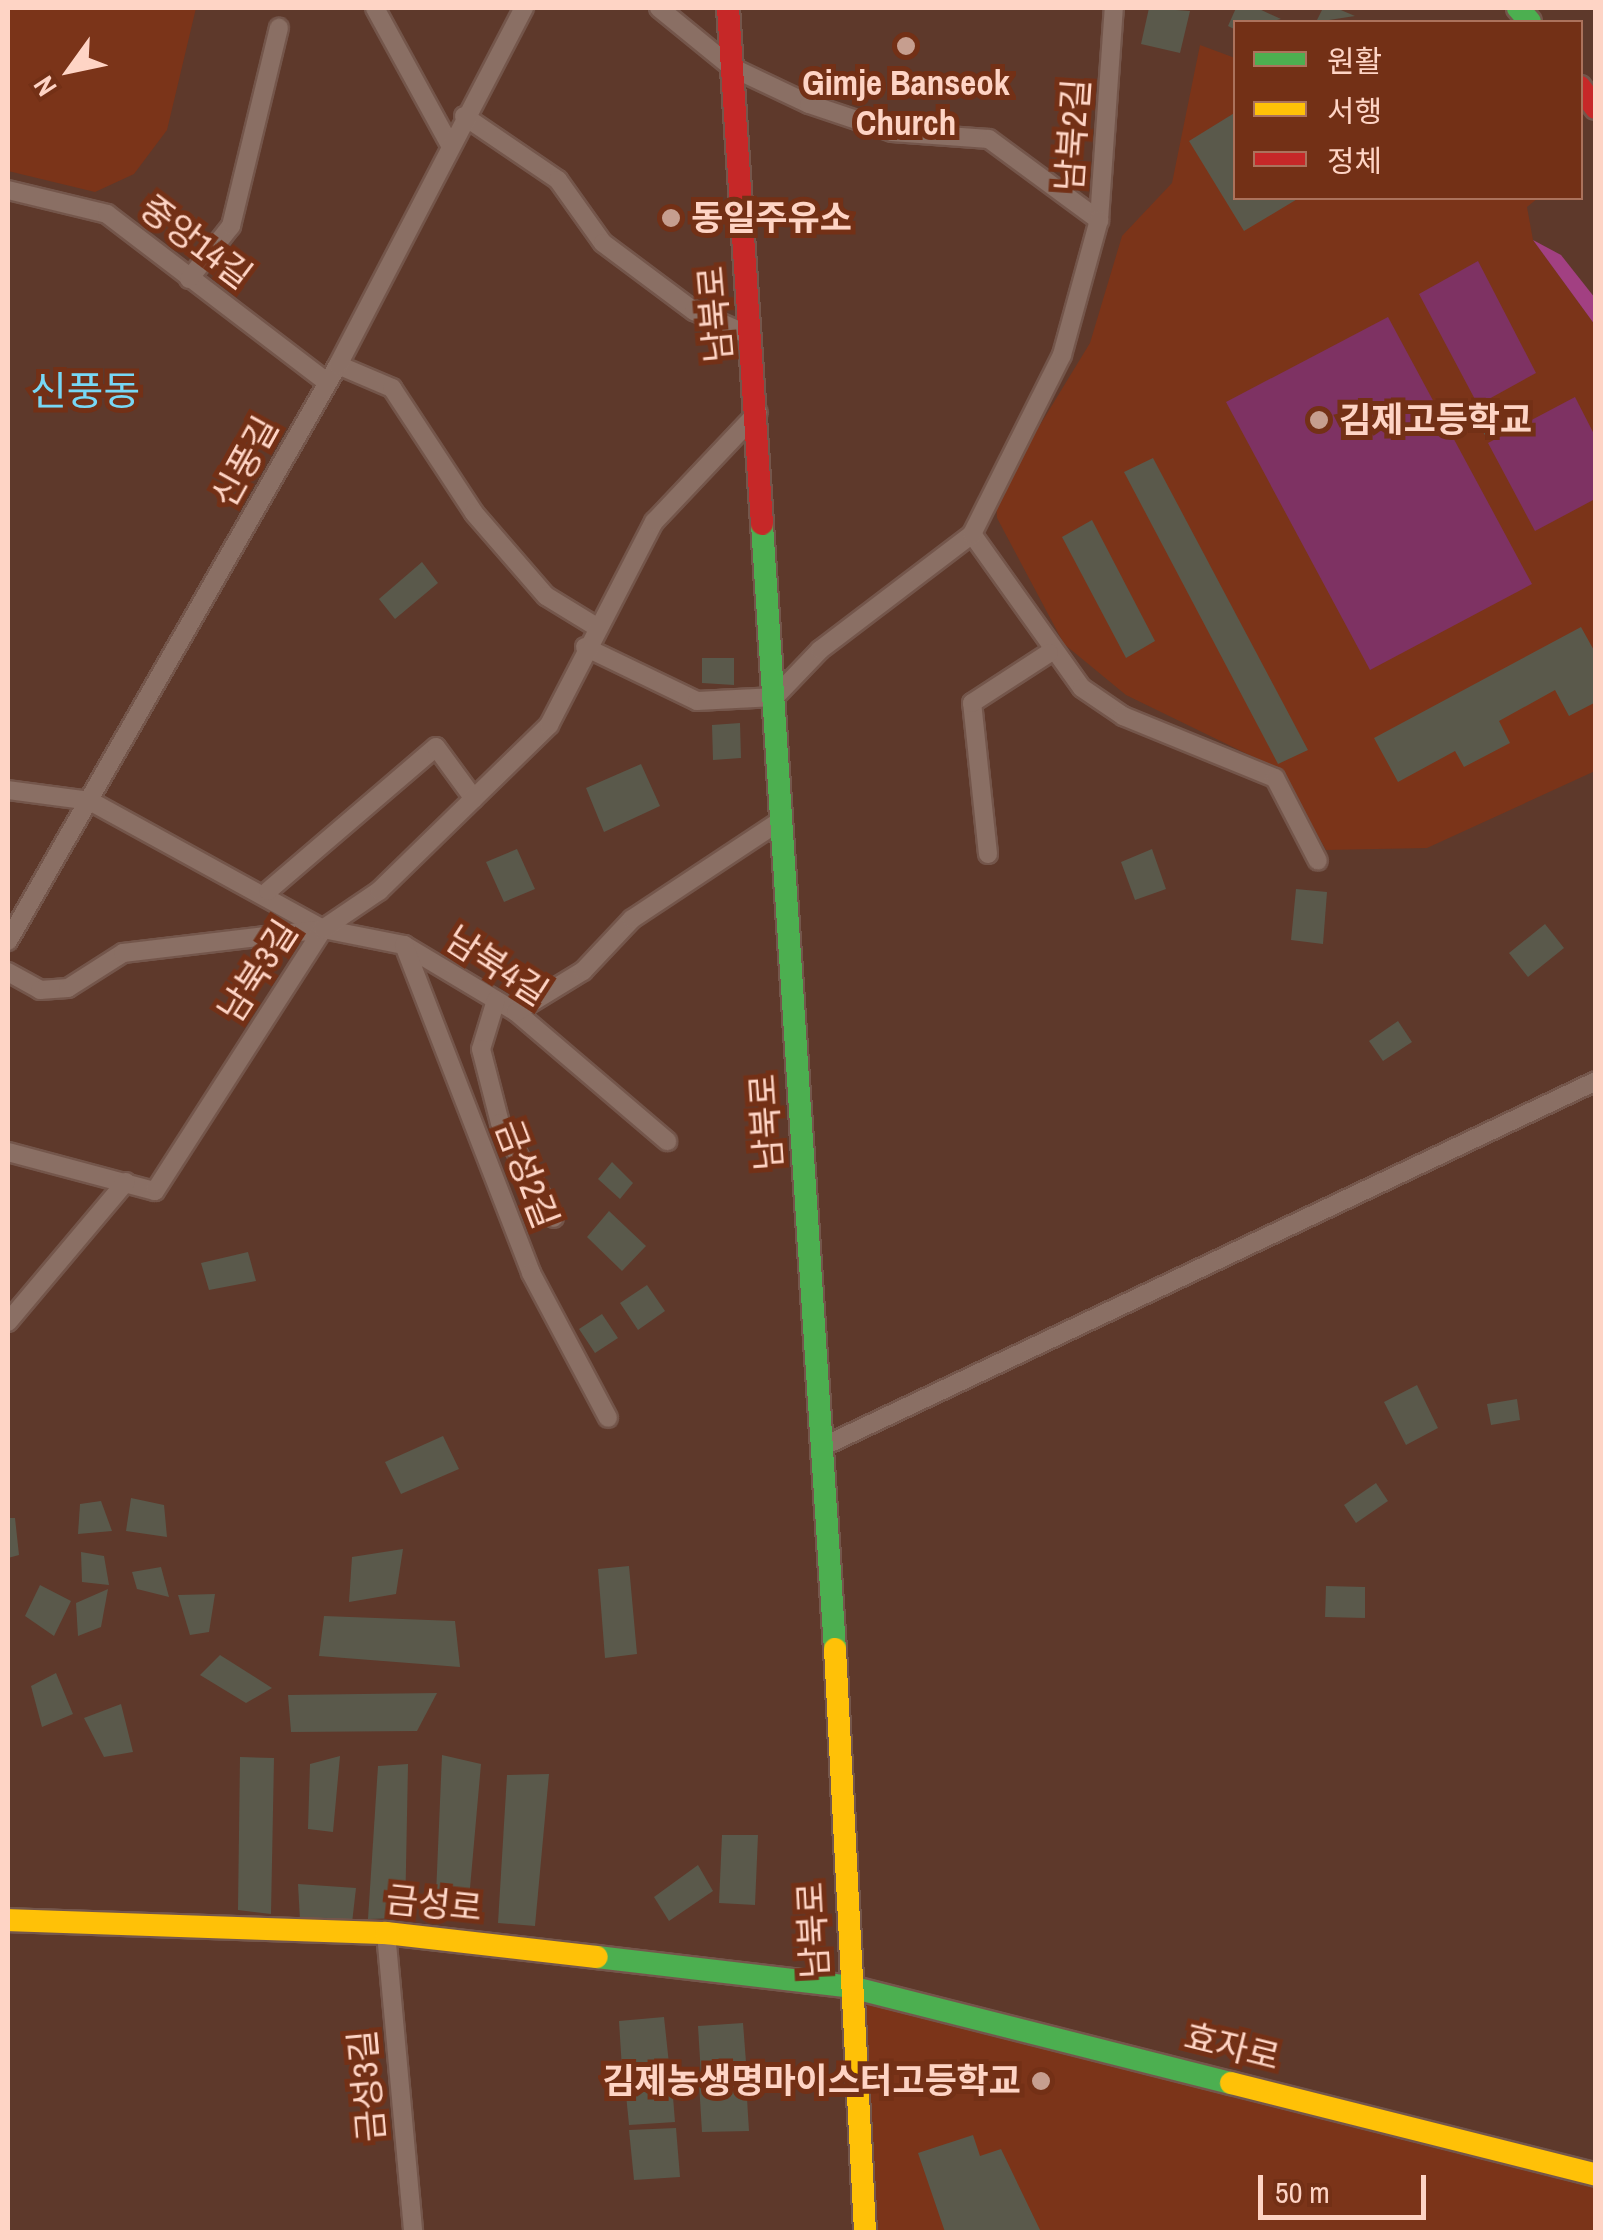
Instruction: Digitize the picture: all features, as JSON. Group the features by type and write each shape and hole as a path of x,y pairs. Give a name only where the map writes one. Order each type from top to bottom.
{"main road":[{"name":"남북로","path":"728,8 758,412 780,821 824,1446 865,2232"},
{"name":"금성로","path":"8,1920 386,1933 851,1988"},
{"name":"효자로","path":"851,1988 1596,2175"}],"street":[{"path":"375,8 449,143"},
{"name":"신풍길","path":"8,942 338,365 449,143 524,8"},
{"name":"남북2길","path":"659,8 731,67 892,132 989,139 1099,220"},
{"name":"남북2길","path":"1099,220 1114,8"},
{"path":"189,278 231,226 279,28"},
{"path":"464,116 558,180 603,243 694,310 751,336"},
{"name":"중앙14길","path":"8,190 106,214 327,382"},
{"path":"586,647 697,702 775,698 820,650 972,534 1062,355 1099,220"},
{"path":"338,365 392,388 498,541 546,596 596,626"},
{"name":"남북3길","path":"126,1182 154,1191 323,929 380,890 549,725 596,626 654,522 758,412"},
{"path":"972,534 1049,653 1123,716 1275,778 1318,861"},
{"path":"988,854 972,703 1049,653"},
{"path":"268,891 436,747 474,798"},
{"path":"8,790 90,801"},
{"name":"남북4길","path":"90,801 201,869 268,891 323,929 404,945 516,1012 668,1141"},
{"path":"516,1012 780,821"},
{"path":"8,972 40,990 68,988 123,953 323,929"},
{"name":"금성2길","path":"404,945 531,1272 608,1418"},
{"path":"496,1000 481,1049 500,1123 554,1218"},
{"path":"824,1446 1596,1081"},
{"path":"8,1152 126,1182 8,1322"},
{"name":"금성3길","path":"386,1933 412,2232"}],"shaded area":[{"path":"8,8 196,8 167,130 134,174 95,192 8,171"},
{"name":"김제고등학교","path":"1200,45 1233,57 1233,200 1536,200 1527,207 1533,240 1595,325 1595,771 1427,848 1326,850 1280,770 1126,695 1064,644 997,518 996,497 1090,343 1122,236 1172,183"},
{"path":"1533,240 1561,255 1595,298 1595,325"},
{"path":"1478,261 1536,373 1478,405 1419,294"},
{"path":"1388,317 1532,584 1370,670 1226,402"},
{"path":"1575,397 1595,436 1595,499 1535,531 1488,443"},
{"name":"김제농생명마이스터고등학교","path":"853,1988 1595,2175 1595,2232 867,2232"}],"building":[{"path":"1149,8 1190,11 1180,53 1141,44"},
{"path":"1236,8 1257,8 1281,19 1233,20 1233,28 1228,26"},
{"path":"1323,8 1336,8 1355,16 1329,20 1317,20"},
{"path":"1233,114 1233,200 1296,200 1244,231 1189,141"},
{"path":"1489,411 1500,428 1486,437 1476,420"},
{"path":"1153,458 1308,750 1278,764 1124,472"},
{"path":"1092,520 1155,641 1126,658 1062,537"},
{"path":"422,562 438,583 395,619 379,599"},
{"path":"1581,627 1596,654 1596,702 1569,716 1555,690 1499,721 1510,743 1464,767 1455,751 1398,782 1374,738"},
{"path":"702,658 734,658 734,685 702,683"},
{"path":"740,723 741,758 713,760 712,725"},
{"path":"641,764 660,806 604,832 586,788"},
{"path":"517,849 535,889 504,902 486,862"},
{"path":"1152,849 1166,889 1135,900 1121,862"},
{"path":"1296,889 1327,892 1323,944 1291,940"},
{"path":"1545,924 1564,948 1528,977 1509,953"},
{"path":"1398,1021 1412,1042 1383,1061 1369,1041"},
{"path":"612,1162 633,1183 620,1199 598,1179"},
{"path":"609,1211 646,1246 622,1271 587,1237"},
{"path":"248,1252 256,1281 209,1290 201,1263"},
{"path":"647,1285 665,1311 638,1330 620,1303"},
{"path":"602,1314 618,1338 595,1353 579,1329"},
{"path":"1417,1385 1438,1428 1406,1445 1384,1402"},
{"path":"1517,1399 1520,1420 1491,1425 1487,1404"},
{"path":"443,1436 459,1469 401,1494 385,1462"},
{"path":"1376,1483 1388,1501 1356,1523 1344,1505"},
{"path":"131,1498 164,1505 167,1537 126,1531"},
{"path":"101,1501 112,1531 78,1534 80,1504"},
{"path":"8,1518 15,1518 19,1555 8,1558"},
{"path":"403,1549 396,1594 349,1602 352,1557"},
{"path":"81,1552 104,1556 109,1585 82,1582"},
{"path":"629,1566 637,1654 605,1658 598,1569"},
{"path":"161,1567 169,1597 137,1589 132,1572"},
{"path":"40,1585 71,1601 54,1636 25,1616"},
{"path":"1326,1586 1365,1587 1365,1618 1325,1617"},
{"path":"108,1589 101,1627 78,1636 76,1603"},
{"path":"215,1594 209,1632 190,1635 178,1595"},
{"path":"324,1616 455,1621 460,1667 319,1656"},
{"path":"220,1655 272,1688 246,1703 200,1675"},
{"path":"56,1673 73,1714 42,1727 31,1686"},
{"path":"437,1693 417,1731 291,1732 288,1695"},
{"path":"121,1704 133,1752 104,1757 84,1718"},
{"path":"442,1755 481,1764 467,1922 435,1918"},
{"path":"340,1756 333,1832 308,1829 310,1764"},
{"path":"240,1757 274,1758 271,1914 238,1910"},
{"path":"408,1764 405,1918 368,1919 378,1766"},
{"path":"549,1774 535,1926 498,1923 507,1775"},
{"path":"722,1835 758,1835 755,1905 719,1903"},
{"path":"698,1865 713,1891 669,1921 654,1897"},
{"path":"298,1884 356,1888 352,1923 300,1920"},
{"path":"664,2017 669,2064 622,2069 619,2021"},
{"path":"743,2023 747,2075 701,2076 698,2026"},
{"path":"671,2072 675,2122 629,2125 624,2074"},
{"path":"746,2082 749,2131 702,2132 699,2083"},
{"path":"676,2128 680,2177 634,2180 629,2130"},
{"path":"973,2135 980,2156 1001,2149 1041,2232 945,2232 918,2153"}],"traffic: fast":[{"path":"1518,8 1528,20"},
{"path":"762,524 835,1649"},
{"path":"597,1957 851,1987 1231,2083"}],"traffic: slow":[{"path":"835,1649 865,2232"},
{"path":"8,1920 386,1933 597,1957"},
{"path":"1231,2083 1596,2175"}],"traffic: jam":[{"path":"728,8 762,524"},
{"path":"1583,91 1596,108"}],"place":[{"name":"Gimje Banseok Church","path":"906,46"},
{"name":"동일주유소","path":"671,218"},
{"name":"김제고등학교","path":"1319,420"},
{"name":"김제농생명마이스터고등학교","path":"1041,2081"}],"district":[{"name":"신풍동","path":"85,391"}]}
